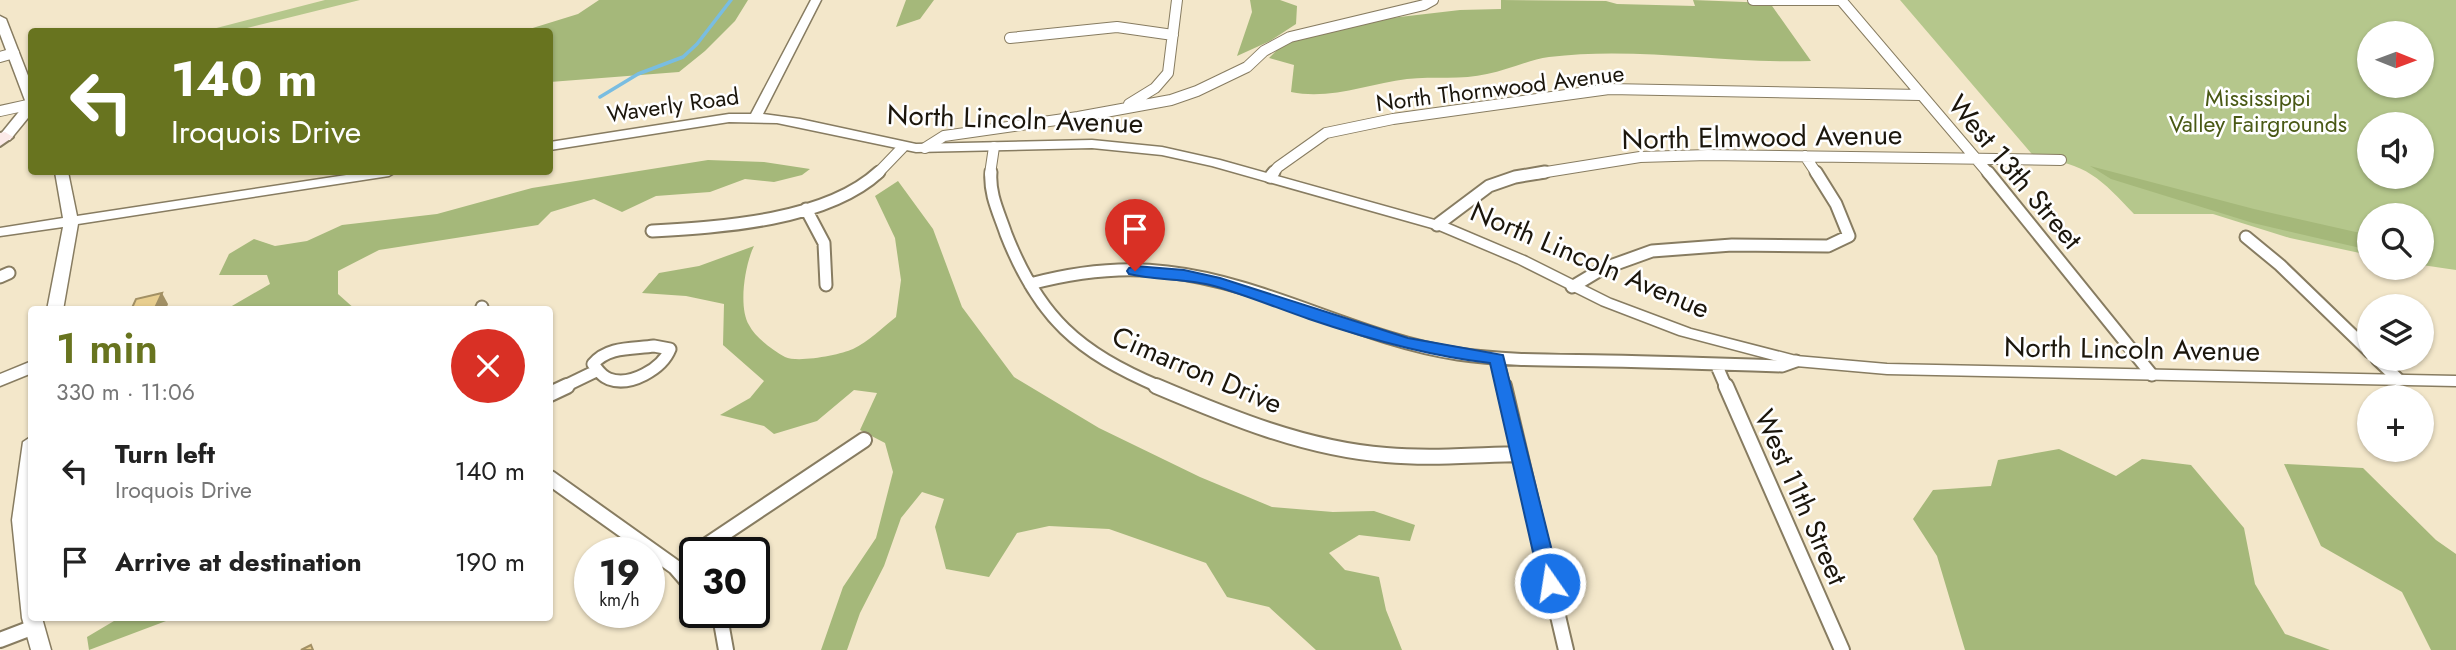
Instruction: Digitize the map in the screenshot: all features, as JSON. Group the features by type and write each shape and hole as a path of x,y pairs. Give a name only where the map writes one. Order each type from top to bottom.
{"street":[{"name":"Waverly Road","path":"553,146 729,118 756,117 816,0"},
{"path":"1117,110 1148,93 1168,73 1178,0"},
{"path":"925,148 944,136 1171,100 1247,67 1264,51 1290,37 1424,5 1433,0"},
{"path":"1753,0 1841,0"},
{"name":"West 13th Street","path":"1841,0 1976,158 2151,375"},
{"path":"0,19 28,80"},
{"path":"1010,38 1117,27 1173,35"},
{"path":"0,57 14,53"},
{"name":"North Thornwood Avenue","path":"1270,177 1278,167 1314,140 1342,128 1609,89 1920,94"},
{"path":"0,111 28,105"},
{"path":"2,139 28,109"},
{"name":"North Lincoln Avenue","path":"756,117 802,123 902,147 1093,144 1163,151 1270,177 1437,225 1522,260 1572,287 1638,316 1685,332 1796,361 1887,369 2456,381"},
{"path":"2,139 28,129"},
{"path":"652,231 680,230 806,209 857,189 879,173 902,147"},
{"name":"Cimarron Drive","path":"994,147 990,176 991,194 1036,299 1074,339 1097,355 1136,376 1235,417 1309,442 1370,454 1520,454"},
{"path":"1572,287 1602,270 1651,251 1732,245 1810,247 1839,243 1849,236 1847,228 1838,208 1805,156"},
{"name":"North Elmwood Avenue","path":"1437,225 1489,186 1515,177 1640,157 1805,156 2061,160"},
{"path":"56,306 71,223 62,175"},
{"path":"0,232 370,175"},
{"path":"806,209 824,243 826,285"},
{"path":"2246,237 2280,265 2357,339"},
{"path":"1030,284 1083,273 1140,271 1184,275 1240,289 1406,343 1456,354 1497,358 1782,366 1796,361"},
{"path":"654,346 670,349 666,358 633,379 617,382 596,371 593,364 595,360 609,352 654,346"},
{"path":"1497,358 1566,650"},
{"name":"West 11th Street","path":"1716,363 1842,650"},
{"path":"2,381 28,368"},
{"path":"553,392 596,371"},
{"path":"2390,371 2399,380"},
{"path":"2,381 28,383"},
{"path":"719,537 864,440"},
{"path":"28,470 21,520 28,583"},
{"path":"553,480 679,572"},
{"path":"674,567 679,564"},
{"path":"0,640 29,621"},
{"path":"33,621 41,650"},
{"path":"722,628 726,650"}],"green space":[{"path":"325,0 360,0 247,28 217,28"},
{"path":"599,0 748,0 735,21 679,72 553,82 553,28 533,28 578,14"},
{"path":"906,0 934,0 920,19 896,27"},
{"path":"1250,0 1280,0 1297,6 1296,24 1270,41 1237,56 1252,12"},
{"path":"1501,0 1606,1 1617,4 1695,6 1693,0 1770,3 1811,61 1582,54 1541,58 1477,76 1407,79 1349,90 1306,94 1291,92 1294,65 1269,58 1284,43 1312,34 1391,18 1460,10 1501,9"},
{"name":"Mississippi Valley Fairgrounds","path":"1900,0 2456,0 2456,270 2434,267 2434,203 2357,203 2357,252 2290,238 2213,214 2134,214 2092,175 2080,168 2037,160"},
{"path":"708,160 764,162 810,169 802,175 774,182 745,179 710,192 656,196 622,212 594,199 551,212 538,225 379,250 338,271 338,294 352,306 232,306 270,284 267,275 219,275 229,254 254,239 275,246 307,241 342,225 437,214 532,188"},
{"path":"2090,166 2254,209 2357,232 2357,247 2253,223 2111,179"},
{"path":"898,181 933,229 962,307 1014,377 1099,428 1200,477 1272,507 1333,512 1374,511 1415,525 1410,541 1359,535 1329,553 1345,570 1379,577 1386,610 1402,650 1316,650 1269,607 1227,597 1206,563 1109,529 1049,526 1017,533 989,577 946,569 935,527 944,499 922,492 901,518 884,566 860,613 847,650 821,650 843,587 876,538 893,472 885,443 860,430 877,393 854,390 817,421 774,434 764,426 720,415 750,398 764,381 723,345 724,304 686,296 642,293 659,273 699,266 754,246 748,263 743,297 749,325 760,339 791,359 839,354 853,349 896,317 901,280 895,238 875,196"},
{"path":"2059,449 2116,476 2142,459 2191,465 2244,528 2255,584 2285,634 2330,650 1965,650 1937,556 1913,519 1933,490 1991,486 1998,460"},
{"path":"2284,464 2363,468 2436,540 2456,554 2456,650 2431,650 2402,592 2321,546"},
{"path":"114,621 166,621 89,650 87,637"}],"building":[{"path":"162,293 156,306 133,306 136,299"}],"waterway":[{"path":"600,97 638,74 683,57 697,44 731,0"}],"route":[{"path":"1135,271 1184,275 1220,283 1406,343 1456,354 1497,358 1550,583"}]}
